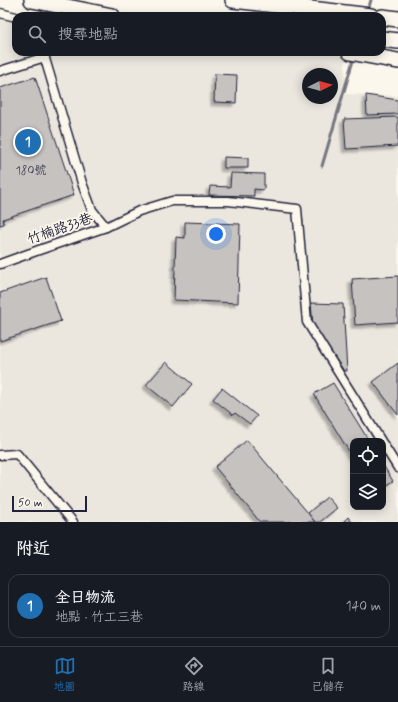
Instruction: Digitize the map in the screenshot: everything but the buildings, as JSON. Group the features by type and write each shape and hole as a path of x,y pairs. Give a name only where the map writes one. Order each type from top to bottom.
{"highway":[{"path":"32,0 92,12"},
{"path":"232,0 339,12"},
{"path":"386,18 398,19"},
{"path":"386,39 398,40"},
{"path":"371,56 398,61"}],"street":[{"path":"0,12 12,16"},
{"path":"0,71 41,56"},
{"path":"44,56 92,210 106,227"},
{"name":"竹楠路33巷","path":"0,264 106,227 139,211 172,201 228,201 297,208 307,322 379,438"},
{"path":"386,449 398,468"},
{"path":"0,455 17,454 73,522"}],"shaded area":[{"path":"0,18 12,20 12,56 345,56 345,94 398,96 398,522 0,522"}],"waterway":[{"path":"368,10 371,0"},
{"path":"322,166 354,57"}],"place":[{"name":"全日物流","path":"28,142"}]}
